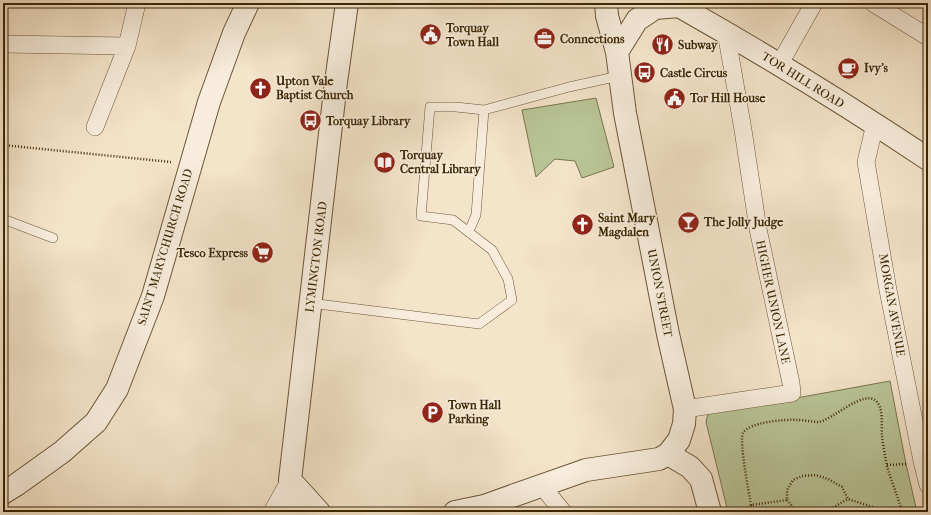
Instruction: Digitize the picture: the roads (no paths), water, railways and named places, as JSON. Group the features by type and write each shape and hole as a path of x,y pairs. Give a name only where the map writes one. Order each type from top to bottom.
{"street":[{"path":"95,127 127,46 136,3"},
{"name":"SAINT MARYCHURCH ROAD","path":"3,493 62,452 96,422 117,389 153,296 209,102 234,33 248,3"},
{"name":"LYMINGTON ROAD","path":"292,512 290,480 347,3"},
{"name":"UNION STREET","path":"606,3 607,16 616,52 625,113 685,409 684,424 674,447"},
{"path":"779,65 814,3"},
{"path":"873,3 928,37"},
{"path":"616,52 637,20 655,8 677,4"},
{"name":"TOR HILL ROAD","path":"677,4 726,32 876,124 928,159"},
{"name":"HIGHER UNION LANE","path":"685,409 792,394 791,383 758,229 726,32"},
{"path":"3,44 127,46"},
{"name":"MORGAN AVENUE","path":"876,124 866,162 888,290 928,485"},
{"path":"455,512 484,506 586,470 659,459 674,447 701,479 710,512"},
{"path":"272,512 290,480 319,512"},
{"path":"542,486 563,512"}],"lane":[{"path":"310,303 479,324 512,300 508,279 492,250 454,220 421,216 430,107 456,107 484,110 569,87 619,76"},
{"path":"469,231 476,215 484,110"},
{"path":"3,219 53,238"}],"place":[{"name":"Torquay Town Hall","path":"431,35"},
{"name":"Connections","path":"544,39"},
{"name":"Subway","path":"663,45"},
{"name":"Ivy's","path":"849,68"},
{"name":"Castle Circus","path":"644,73"},
{"name":"Upton Vale Baptist Church","path":"260,88"},
{"name":"Tor Hill House","path":"674,98"},
{"name":"Torquay Library","path":"310,121"},
{"name":"Torquay Central Library","path":"384,162"},
{"name":"The Jolly Judge","path":"689,222"},
{"name":"Saint Mary Magdalen","path":"583,225"},
{"name":"Tesco Express","path":"263,253"},
{"name":"Town Hall Parking","path":"432,412"}]}
